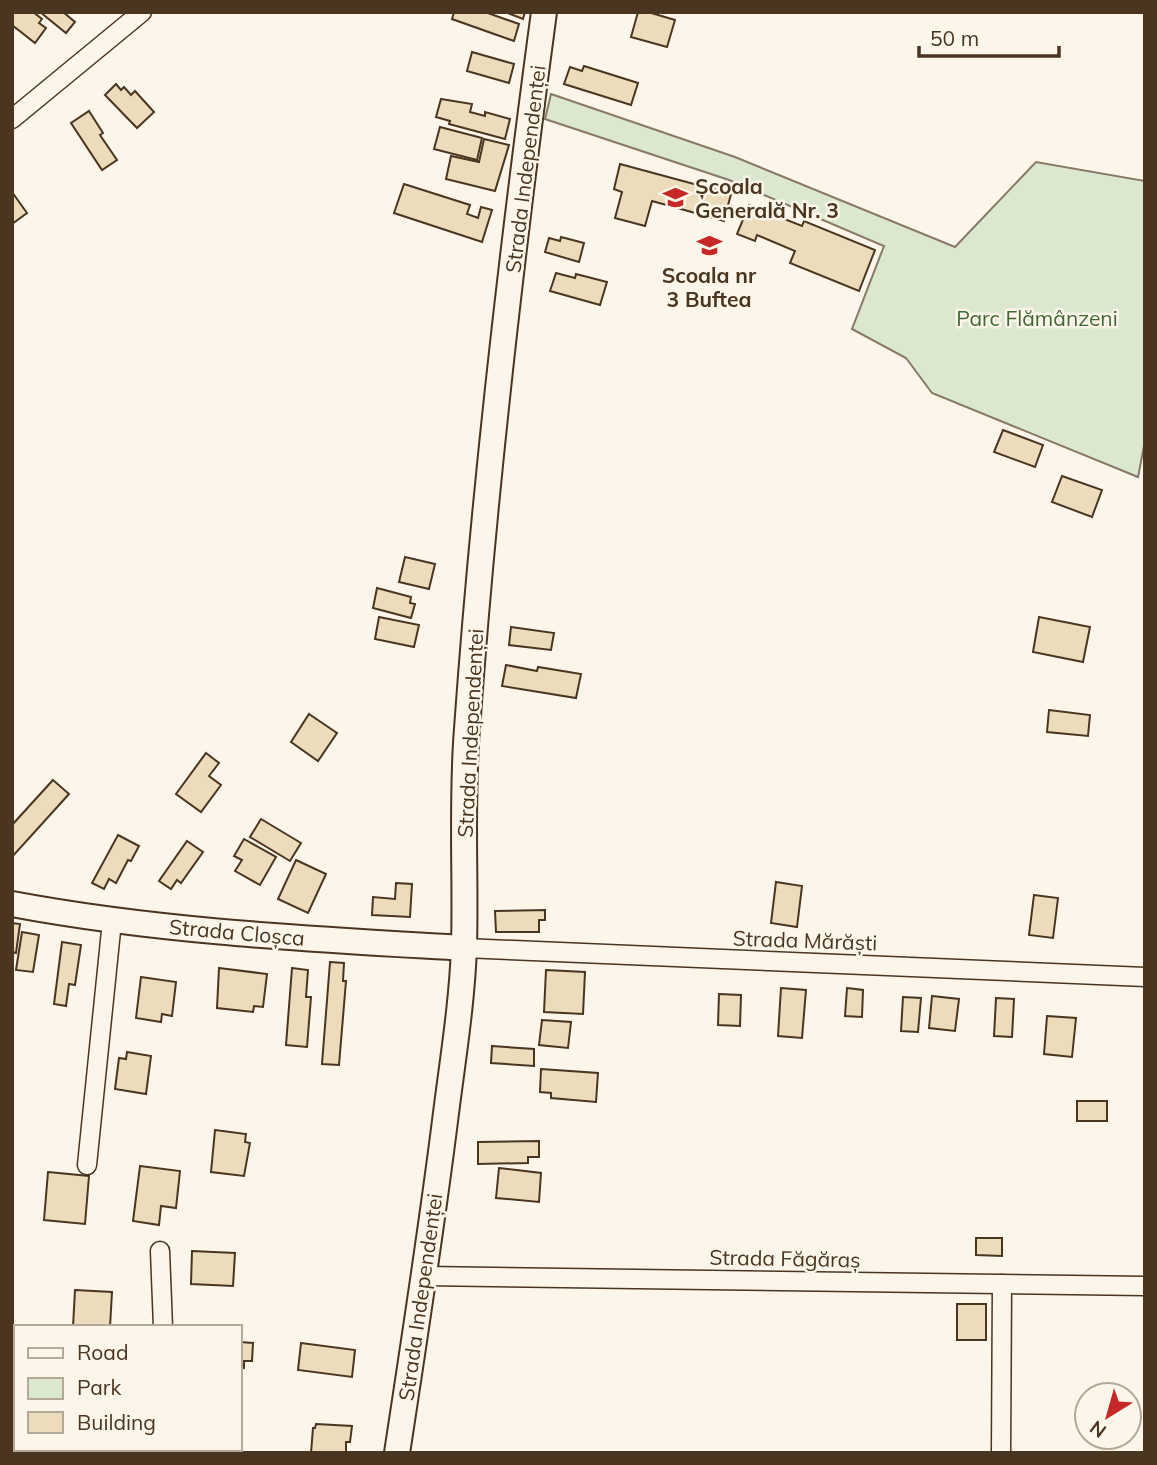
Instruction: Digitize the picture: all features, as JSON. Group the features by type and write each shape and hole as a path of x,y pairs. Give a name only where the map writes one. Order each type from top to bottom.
{"street":[{"path":"12,119 142,12"},
{"name":"Strada Independenței","path":"397,1453 425,1276 457,1026 464,948 466,731 518,207 544,12"},
{"name":"Strada Cloșca","path":"12,904 112,921 332,940 464,948"},
{"path":"87,1165 112,921"},
{"name":"Strada Mărăști","path":"464,948 1145,977"},
{"path":"160,1251 163,1325"},
{"name":"Strada Făgăraș","path":"425,1276 1145,1286"},
{"path":"1001,1453 1002,1284"}],"green space":[{"name":"Parc Flămânzeni","path":"551,94 735,157 955,247 1036,162 1145,181 1145,441 1138,477 932,393 906,358 852,329 884,246 729,180 545,119"}],"building":[{"path":"12,12 33,12 42,19 39,23 46,28 35,43 12,25"},
{"path":"40,12 63,12 75,22 66,33"},
{"path":"454,12 485,12 519,24 514,41 452,19"},
{"path":"505,12 525,12 523,19"},
{"path":"638,12 648,12 675,20 667,47 631,37"},
{"path":"472,52 514,64 509,83 467,71"},
{"path":"584,66 638,83 631,105 564,84 570,67 582,71"},
{"path":"116,84 121,90 124,87 131,95 135,91 154,112 137,128 105,95"},
{"path":"441,99 472,104 470,112 485,116 485,112 510,119 505,139 449,124 450,121 436,117"},
{"path":"89,111 103,133 100,135 117,160 102,170 71,123"},
{"path":"440,127 482,138 477,160 434,149"},
{"path":"484,139 509,145 495,191 446,179 451,156 479,162"},
{"name":"Școala Generală Nr. 3","path":"620,164 731,194 724,221 652,201 645,226 615,218 622,192 614,189"},
{"path":"404,184 470,205 467,214 478,218 481,207 492,210 482,242 394,213"},
{"path":"12,192 27,213 12,224"},
{"path":"749,205 802,226 804,221 875,250 859,291 790,263 795,251 757,235 755,241 737,234"},
{"path":"561,237 584,243 579,262 545,252 549,238 560,241"},
{"path":"556,273 575,278 576,274 607,282 600,305 550,291"},
{"path":"1003,430 1043,445 1035,467 994,452"},
{"path":"1062,476 1102,490 1092,517 1052,502"},
{"path":"405,557 435,564 429,589 399,582"},
{"path":"377,588 411,597 410,603 415,604 411,618 373,608"},
{"path":"379,617 419,625 414,647 375,639"},
{"path":"1039,617 1090,627 1083,662 1033,652"},
{"path":"511,627 554,633 551,650 509,645"},
{"path":"506,665 537,671 538,667 581,674 576,698 502,686"},
{"path":"1049,710 1090,715 1088,736 1047,732"},
{"path":"309,714 337,733 318,761 291,742"},
{"path":"206,753 219,763 209,776 221,785 201,812 176,794"},
{"path":"53,780 69,794 12,857 12,825"},
{"path":"261,819 301,843 290,861 250,837"},
{"path":"118,835 139,846 116,883 109,879 104,889 92,883"},
{"path":"244,839 276,857 260,885 235,871 242,860 234,856"},
{"path":"187,841 203,852 181,883 177,880 171,889 159,881"},
{"path":"296,860 326,874 308,913 278,899"},
{"path":"776,882 802,886 797,927 771,923"},
{"path":"396,883 412,884 410,917 372,915 373,897 395,899"},
{"path":"1034,895 1058,898 1053,938 1029,935"},
{"path":"545,910 545,920 539,920 539,932 496,932 495,911"},
{"path":"12,923 20,924 16,953 12,952"},
{"path":"22,932 39,935 33,972 16,970"},
{"path":"62,942 81,945 75,985 69,984 66,1006 54,1004"},
{"path":"330,962 344,963 343,981 346,981 339,1065 322,1064"},
{"path":"219,968 267,974 263,1007 254,1006 253,1012 217,1008"},
{"path":"292,968 308,970 306,997 311,997 307,1047 286,1045"},
{"path":"546,970 585,972 583,1014 544,1012"},
{"path":"141,977 176,982 172,1016 162,1014 161,1022 136,1018"},
{"path":"781,988 806,990 802,1038 778,1036"},
{"path":"847,988 863,990 862,1017 845,1016"},
{"path":"719,994 741,995 740,1026 718,1025"},
{"path":"932,996 959,999 955,1031 929,1028"},
{"path":"903,997 921,998 918,1032 901,1031"},
{"path":"996,998 1014,999 1012,1037 994,1036"},
{"path":"1047,1016 1076,1018 1072,1057 1044,1054"},
{"path":"542,1020 571,1022 568,1048 539,1045"},
{"path":"492,1046 534,1049 534,1066 491,1063"},
{"path":"127,1052 151,1056 146,1094 115,1089 119,1058 126,1059"},
{"path":"541,1069 598,1073 596,1102 551,1098 551,1093 540,1092"},
{"path":"1077,1101 1107,1101 1107,1121 1077,1121"},
{"path":"215,1130 246,1134 245,1142 250,1143 244,1176 211,1172"},
{"path":"539,1141 539,1157 528,1157 528,1163 478,1164 478,1142"},
{"path":"140,1166 180,1171 176,1208 161,1206 159,1225 133,1221"},
{"path":"499,1168 541,1173 539,1202 496,1198"},
{"path":"48,1172 89,1176 85,1224 44,1220"},
{"path":"976,1238 1002,1238 1002,1256 976,1255"},
{"path":"192,1251 235,1253 233,1286 191,1284"},
{"path":"75,1290 112,1292 110,1325 73,1325"},
{"path":"957,1304 986,1304 986,1340 957,1340"},
{"path":"242,1342 253,1343 252,1361 244,1361 244,1368"},
{"path":"301,1343 355,1350 352,1377 298,1370"},
{"path":"316,1424 352,1426 350,1442 346,1442 346,1453 311,1453 313,1428"}],"place":[{"name":"Școala Generală Nr. 3","path":"675,198"},
{"name":"Scoala nr 3 Buftea","path":"709,246"}]}
